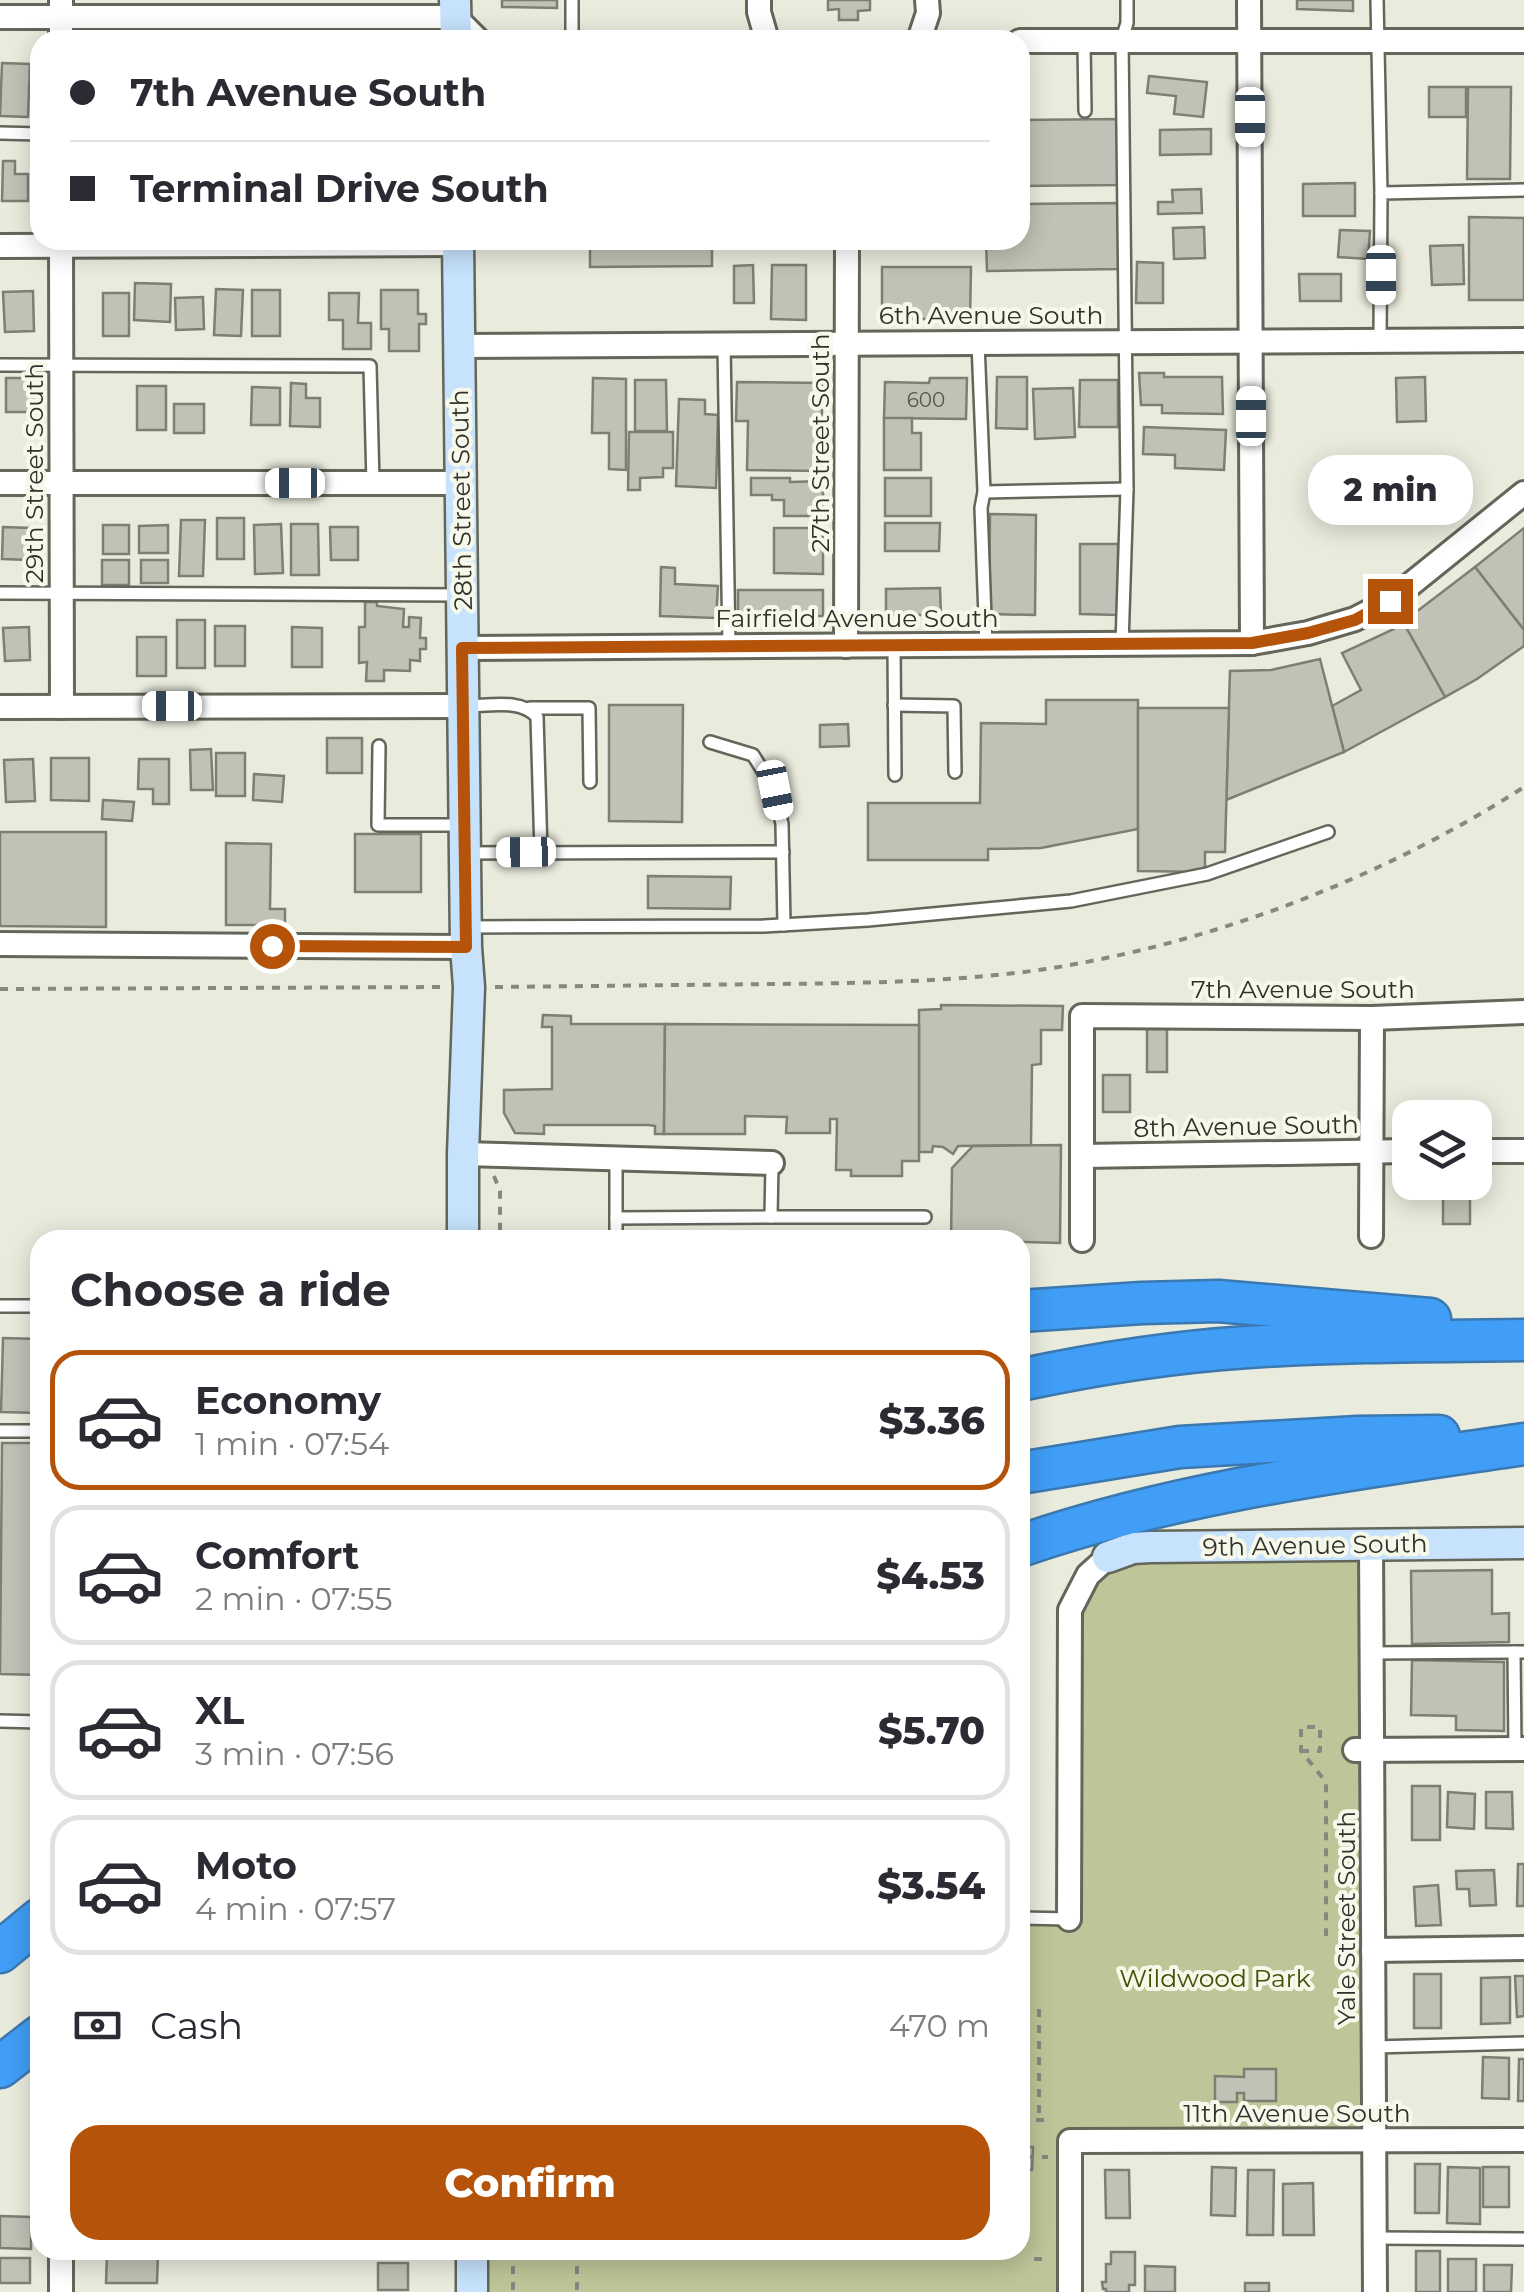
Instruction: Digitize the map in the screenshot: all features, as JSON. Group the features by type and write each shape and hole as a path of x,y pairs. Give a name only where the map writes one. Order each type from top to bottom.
{"highway":[{"path":"1030,1311 1218,1300 1524,1326"},
{"path":"1030,1378 1107,1362 1246,1347 1524,1340"},
{"path":"1030,1471 1180,1447 1358,1437 1524,1434"},
{"path":"1030,1543 1103,1520 1225,1492 1524,1444"},
{"path":"0,1952 30,1928"},
{"path":"0,2067 30,2044"}],"street":[{"path":"760,0 764,30"},
{"path":"922,30 927,0"},
{"path":"1249,0 1252,643"},
{"path":"0,17 455,19"},
{"path":"1030,41 1524,42"},
{"path":"0,246 30,245"},
{"name":"29th Street South","path":"61,250 62,707"},
{"name":"28th Street South","path":"458,250 465,937 469,987 462,1230"},
{"name":"27th Street South","path":"846,646 847,250"},
{"name":"6th Avenue South","path":"459,346 1524,340"},
{"path":"0,482 460,484"},
{"name":"Fairfield Avenue South","path":"462,648 1252,643 1355,620 1390,601 1524,494"},
{"path":"0,707 463,706"},
{"path":"0,944 465,937"},
{"name":"7th Avenue South","path":"1082,1156 1082,1016 1372,1018 1524,1012"},
{"path":"1372,1018 1372,1236"},
{"name":"8th Avenue South","path":"1082,1156 1392,1151"},
{"path":"1492,1151 1524,1151"},
{"path":"463,1154 772,1163"},
{"path":"1082,1156 1082,1240"},
{"name":"9th Avenue South","path":"1108,1557 1150,1547 1524,1543"},
{"name":"Yale Street South","path":"1372,1544 1372,1653 1364,1750 1373,1950 1375,2292"},
{"path":"1069,1919 1070,1610 1088,1575 1108,1557"},
{"path":"1364,1750 1520,1749"},
{"path":"1373,1950 1524,1948"},
{"name":"11th Avenue South","path":"1070,2292 1070,2141 1524,2140"},
{"path":"61,2260 61,2292"},
{"path":"472,2260 472,2292"}],"lane":[{"path":"572,0 572,30"},
{"path":"1122,644 1127,489 1122,40 1127,23 1126,0"},
{"path":"1377,0 1380,340"},
{"path":"1084,41 1085,112"},
{"path":"0,133 30,134"},
{"path":"1381,193 1524,190"},
{"path":"978,343 986,645"},
{"path":"724,345 729,646"},
{"path":"0,364 370,366 373,483"},
{"path":"984,492 1127,489"},
{"path":"0,593 462,595"},
{"path":"894,645 895,775"},
{"path":"894,705 954,706 955,772"},
{"path":"463,706 589,708 590,782"},
{"path":"530,708 537,717 542,852"},
{"path":"710,742 753,755 775,790 782,824 784,925"},
{"path":"378,746 378,825 542,852 783,852"},
{"path":"465,937 784,925 1071,901 1207,874 1328,832"},
{"path":"616,1158 616,1230"},
{"path":"772,1163 772,1217"},
{"path":"616,1218 924,1217"},
{"path":"0,1306 30,1306"},
{"path":"0,1430 30,1431"},
{"path":"1524,1543 1524,1552"},
{"path":"1372,1653 1519,1652 1520,1749"},
{"path":"0,1721 30,1722"},
{"path":"1030,1918 1069,1919"},
{"path":"1374,2048 1524,2044"},
{"path":"1375,2238 1524,2238"}],"path":[{"path":"491,987 851,983 954,978 1075,964 1165,944 1305,898 1440,836 1524,787"},
{"path":"0,989 449,987"},
{"path":"494,1155 494,1178 500,1192 500,1230"},
{"path":"1301,1751 1320,1751 1320,1727 1301,1727 1301,1751 1326,1782 1326,1936"},
{"path":"1038,2009 1039,2120"},
{"path":"1030,2120 1060,2119"},
{"path":"1030,2157 1048,2157"},
{"path":"1034,2259 1048,2260"},
{"path":"513,2260 513,2292"},
{"path":"577,2260 577,2292"}],"green space":[{"name":"Wildwood Park","path":"1371,1544 1374,2140 1071,2141 1070,2292 472,2292 472,2260 1030,2260 1030,1918 1068,1919 1070,1621 1097,1565"}],"building":[{"path":"502,0 557,0 557,8 502,7"},
{"path":"828,0 870,0 870,10 858,11 858,20 839,20 839,9 828,10"},
{"path":"1297,0 1353,0 1353,11 1297,9"},
{"path":"2,63 30,64 28,117 0,116"},
{"path":"1149,76 1207,82 1203,117 1174,114 1176,96 1147,93"},
{"path":"1429,87 1466,87 1466,117 1429,117"},
{"path":"1468,87 1511,87 1510,179 1467,179"},
{"path":"1119,119 1120,185 1030,186 1030,120"},
{"path":"1211,129 1211,154 1160,155 1160,130"},
{"path":"3,161 15,161 15,174 28,174 28,201 2,201"},
{"path":"1355,183 1355,216 1303,216 1303,184"},
{"path":"1201,189 1202,213 1158,214 1158,202 1173,202 1172,190"},
{"path":"1118,203 1119,269 987,271 986,250 1030,250 1030,204"},
{"path":"1469,217 1524,218 1524,300 1469,300"},
{"path":"1204,227 1205,258 1174,259 1173,228"},
{"path":"1340,230 1370,231 1368,259 1338,257"},
{"path":"1463,245 1464,284 1432,285 1430,246"},
{"path":"590,250 712,250 712,266 590,267"},
{"path":"1137,262 1163,263 1163,303 1136,303"},
{"path":"753,265 754,303 734,303 734,266"},
{"path":"772,265 806,265 806,320 771,319"},
{"path":"882,267 971,267 970,319 882,319"},
{"path":"1299,274 1341,274 1341,301 1300,301"},
{"path":"135,283 171,284 170,322 134,320"},
{"path":"216,289 243,290 241,336 214,335"},
{"path":"252,290 280,290 280,336 252,336"},
{"path":"381,290 418,290 418,314 426,314 426,324 419,324 419,351 389,351 389,329 381,329"},
{"path":"33,291 34,331 5,332 3,292"},
{"path":"103,293 129,293 129,336 103,336"},
{"path":"329,293 359,293 358,323 371,323 371,349 343,349 343,320 329,320"},
{"path":"203,297 204,329 176,330 175,298"},
{"path":"1139,373 1222,377 1223,414 1162,413 1162,405 1141,405"},
{"path":"997,377 1027,377 1027,429 996,428"},
{"path":"1425,377 1426,421 1397,422 1396,378"},
{"path":"6,378 34,378 34,412 6,412"},
{"path":"593,378 626,379 626,470 609,469 609,433 592,433"},
{"path":"930,378 967,378 966,419 884,418 885,382 929,383"},
{"path":"635,380 666,380 667,431 635,431"},
{"path":"1080,380 1118,380 1118,427 1079,427"},
{"path":"737,382 822,383 822,471 747,470 748,421 736,421"},
{"path":"291,383 306,384 306,398 320,398 320,427 290,426"},
{"path":"137,386 166,386 166,430 137,430"},
{"path":"252,387 280,388 280,425 251,425"},
{"path":"1073,388 1075,437 1035,439 1033,389"},
{"path":"679,399 705,400 705,414 718,415 716,488 676,486"},
{"path":"174,404 204,404 204,433 174,433"},
{"path":"884,418 912,418 912,433 921,433 921,470 884,470"},
{"path":"1144,427 1226,430 1224,470 1175,468 1175,455 1143,454"},
{"path":"629,432 673,432 673,468 663,468 663,477 640,478 640,490 628,490"},
{"path":"751,478 823,481 823,516 784,516 784,500 772,500 772,495 751,495"},
{"path":"885,478 931,478 931,516 885,516"},
{"path":"990,514 1036,515 1035,615 989,614"},
{"path":"217,518 244,518 244,559 217,559"},
{"path":"181,520 205,520 203,576 179,576"},
{"path":"885,523 940,523 939,551 885,551"},
{"path":"281,524 283,573 255,574 254,525"},
{"path":"291,524 318,524 319,575 291,575"},
{"path":"103,525 129,525 129,554 103,554"},
{"path":"168,525 168,553 139,553 139,526"},
{"path":"3,527 31,528 30,560 2,559"},
{"path":"330,527 358,527 358,560 331,560"},
{"path":"774,528 823,528 823,574 774,573"},
{"path":"1524,528 1524,630 1475,567"},
{"path":"1080,544 1118,544 1118,615 1080,614"},
{"path":"102,560 129,560 129,585 102,585"},
{"path":"141,560 168,560 168,583 141,583"},
{"path":"661,567 675,568 675,584 718,586 716,618 660,616"},
{"path":"1475,567 1524,630 1524,646 1445,697 1403,622"},
{"path":"940,588 941,615 886,615 886,589"},
{"path":"738,590 823,590 823,616 738,616"},
{"path":"365,602 404,609 403,627 409,627 409,617 421,618 420,638 426,638 426,649 420,649 420,661 410,660 410,671 384,670 384,681 366,681 367,662 359,663 359,627 365,627"},
{"path":"177,620 205,620 205,668 177,668"},
{"path":"1403,622 1445,697 1344,752 1332,706 1361,690 1342,653"},
{"path":"215,626 245,626 245,666 215,666"},
{"path":"29,627 30,660 5,661 3,628"},
{"path":"292,627 322,628 322,667 292,667"},
{"path":"137,637 166,637 166,676 137,676"},
{"path":"1320,659 1344,752 1226,800 1230,671 1271,670"},
{"path":"1046,700 1138,700 1138,829 1041,848 988,849 988,860 868,860 868,803 980,803 981,723 1046,724"},
{"path":"609,705 683,705 682,822 609,821"},
{"path":"1138,708 1229,708 1225,852 1205,852 1205,872 1138,871"},
{"path":"848,724 849,746 820,747 820,725"},
{"path":"327,738 362,738 362,773 327,773"},
{"path":"211,749 213,790 191,790 190,750"},
{"path":"216,753 245,753 245,796 216,796"},
{"path":"51,758 89,758 89,801 51,800"},
{"path":"33,759 35,801 6,802 4,760"},
{"path":"139,759 169,759 169,804 153,804 153,789 138,789"},
{"path":"254,774 284,776 282,802 253,800"},
{"path":"103,800 134,802 132,821 102,819"},
{"path":"0,832 106,832 106,927 0,926"},
{"path":"355,834 421,834 421,892 355,892"},
{"path":"226,843 271,844 270,909 285,909 285,925 226,925"},
{"path":"648,876 731,877 730,909 648,908"},
{"path":"941,1005 1063,1006 1062,1030 1041,1030 1041,1064 1032,1065 1031,1145 958,1146 953,1154 933,1146 932,1152 919,1152 919,1010 941,1009"},
{"path":"543,1015 571,1016 571,1024 665,1024 664,1134 655,1134 655,1126 649,1125 544,1125 544,1134 515,1133 504,1113 504,1090 552,1089 552,1027 542,1027"},
{"path":"665,1024 919,1025 919,1161 902,1161 902,1176 851,1176 851,1170 836,1170 837,1119 830,1119 830,1133 786,1133 787,1117 745,1116 745,1134 664,1134"},
{"path":"1147,1024 1167,1024 1167,1072 1147,1072"},
{"path":"1103,1075 1130,1075 1130,1112 1103,1112"},
{"path":"1061,1145 1060,1243 1030,1242 1030,1230 951,1230 952,1168 973,1146"},
{"path":"1443,1200 1470,1200 1470,1224 1443,1224"},
{"path":"3,1338 30,1339 30,1413 1,1412"},
{"path":"2,1443 30,1443 30,1675 0,1674"},
{"path":"1492,1570 1492,1614 1509,1613 1509,1642 1412,1644 1411,1571"},
{"path":"1412,1660 1504,1662 1504,1731 1456,1730 1456,1716 1411,1715"},
{"path":"1412,1786 1440,1786 1440,1840 1412,1840"},
{"path":"1448,1792 1475,1794 1474,1829 1447,1827"},
{"path":"1486,1792 1512,1792 1513,1829 1486,1828"},
{"path":"1518,1864 1524,1864 1524,1906 1517,1906"},
{"path":"1494,1870 1496,1905 1470,1906 1469,1889 1457,1889 1456,1871"},
{"path":"1438,1885 1441,1925 1416,1926 1414,1887"},
{"path":"1414,1974 1441,1974 1441,2028 1414,2028"},
{"path":"1515,1976 1524,1976 1524,2016 1517,2017"},
{"path":"1510,1977 1510,2023 1481,2024 1481,1978"},
{"path":"1483,2057 1509,2058 1509,2099 1482,2098"},
{"path":"1519,2059 1524,2059 1524,2101 1518,2101"},
{"path":"1244,2069 1276,2069 1276,2101 1244,2101 1244,2093 1237,2093 1237,2102 1215,2102 1215,2076 1244,2077"},
{"path":"1415,2164 1440,2164 1439,2213 1415,2213"},
{"path":"1212,2167 1236,2168 1235,2216 1211,2215"},
{"path":"1448,2167 1480,2168 1480,2224 1447,2223"},
{"path":"1483,2167 1509,2167 1509,2207 1483,2207"},
{"path":"1105,2170 1129,2170 1130,2218 1106,2218"},
{"path":"1248,2170 1274,2170 1273,2235 1247,2235"},
{"path":"1313,2183 1314,2235 1283,2235 1283,2184"},
{"path":"0,2216 30,2217 30,2249 0,2248"},
{"path":"1416,2251 1440,2251 1440,2292 1416,2292"},
{"path":"1111,2252 1135,2252 1135,2285 1129,2285 1129,2292 1103,2289"},
{"path":"0,2258 30,2258 30,2283 0,2283"},
{"path":"1448,2259 1476,2259 1476,2292 1448,2292"},
{"path":"107,2260 158,2260 157,2283 106,2283"},
{"path":"378,2263 408,2263 408,2290 378,2290"},
{"path":"1484,2265 1512,2265 1511,2292 1484,2292"},
{"path":"1145,2266 1175,2267 1175,2292 1145,2292"},
{"path":"1245,2283 1269,2283 1269,2292 1245,2292"}],"route":[{"path":"272,946 466,947 462,648 1252,643 1355,620 1390,601"}]}
